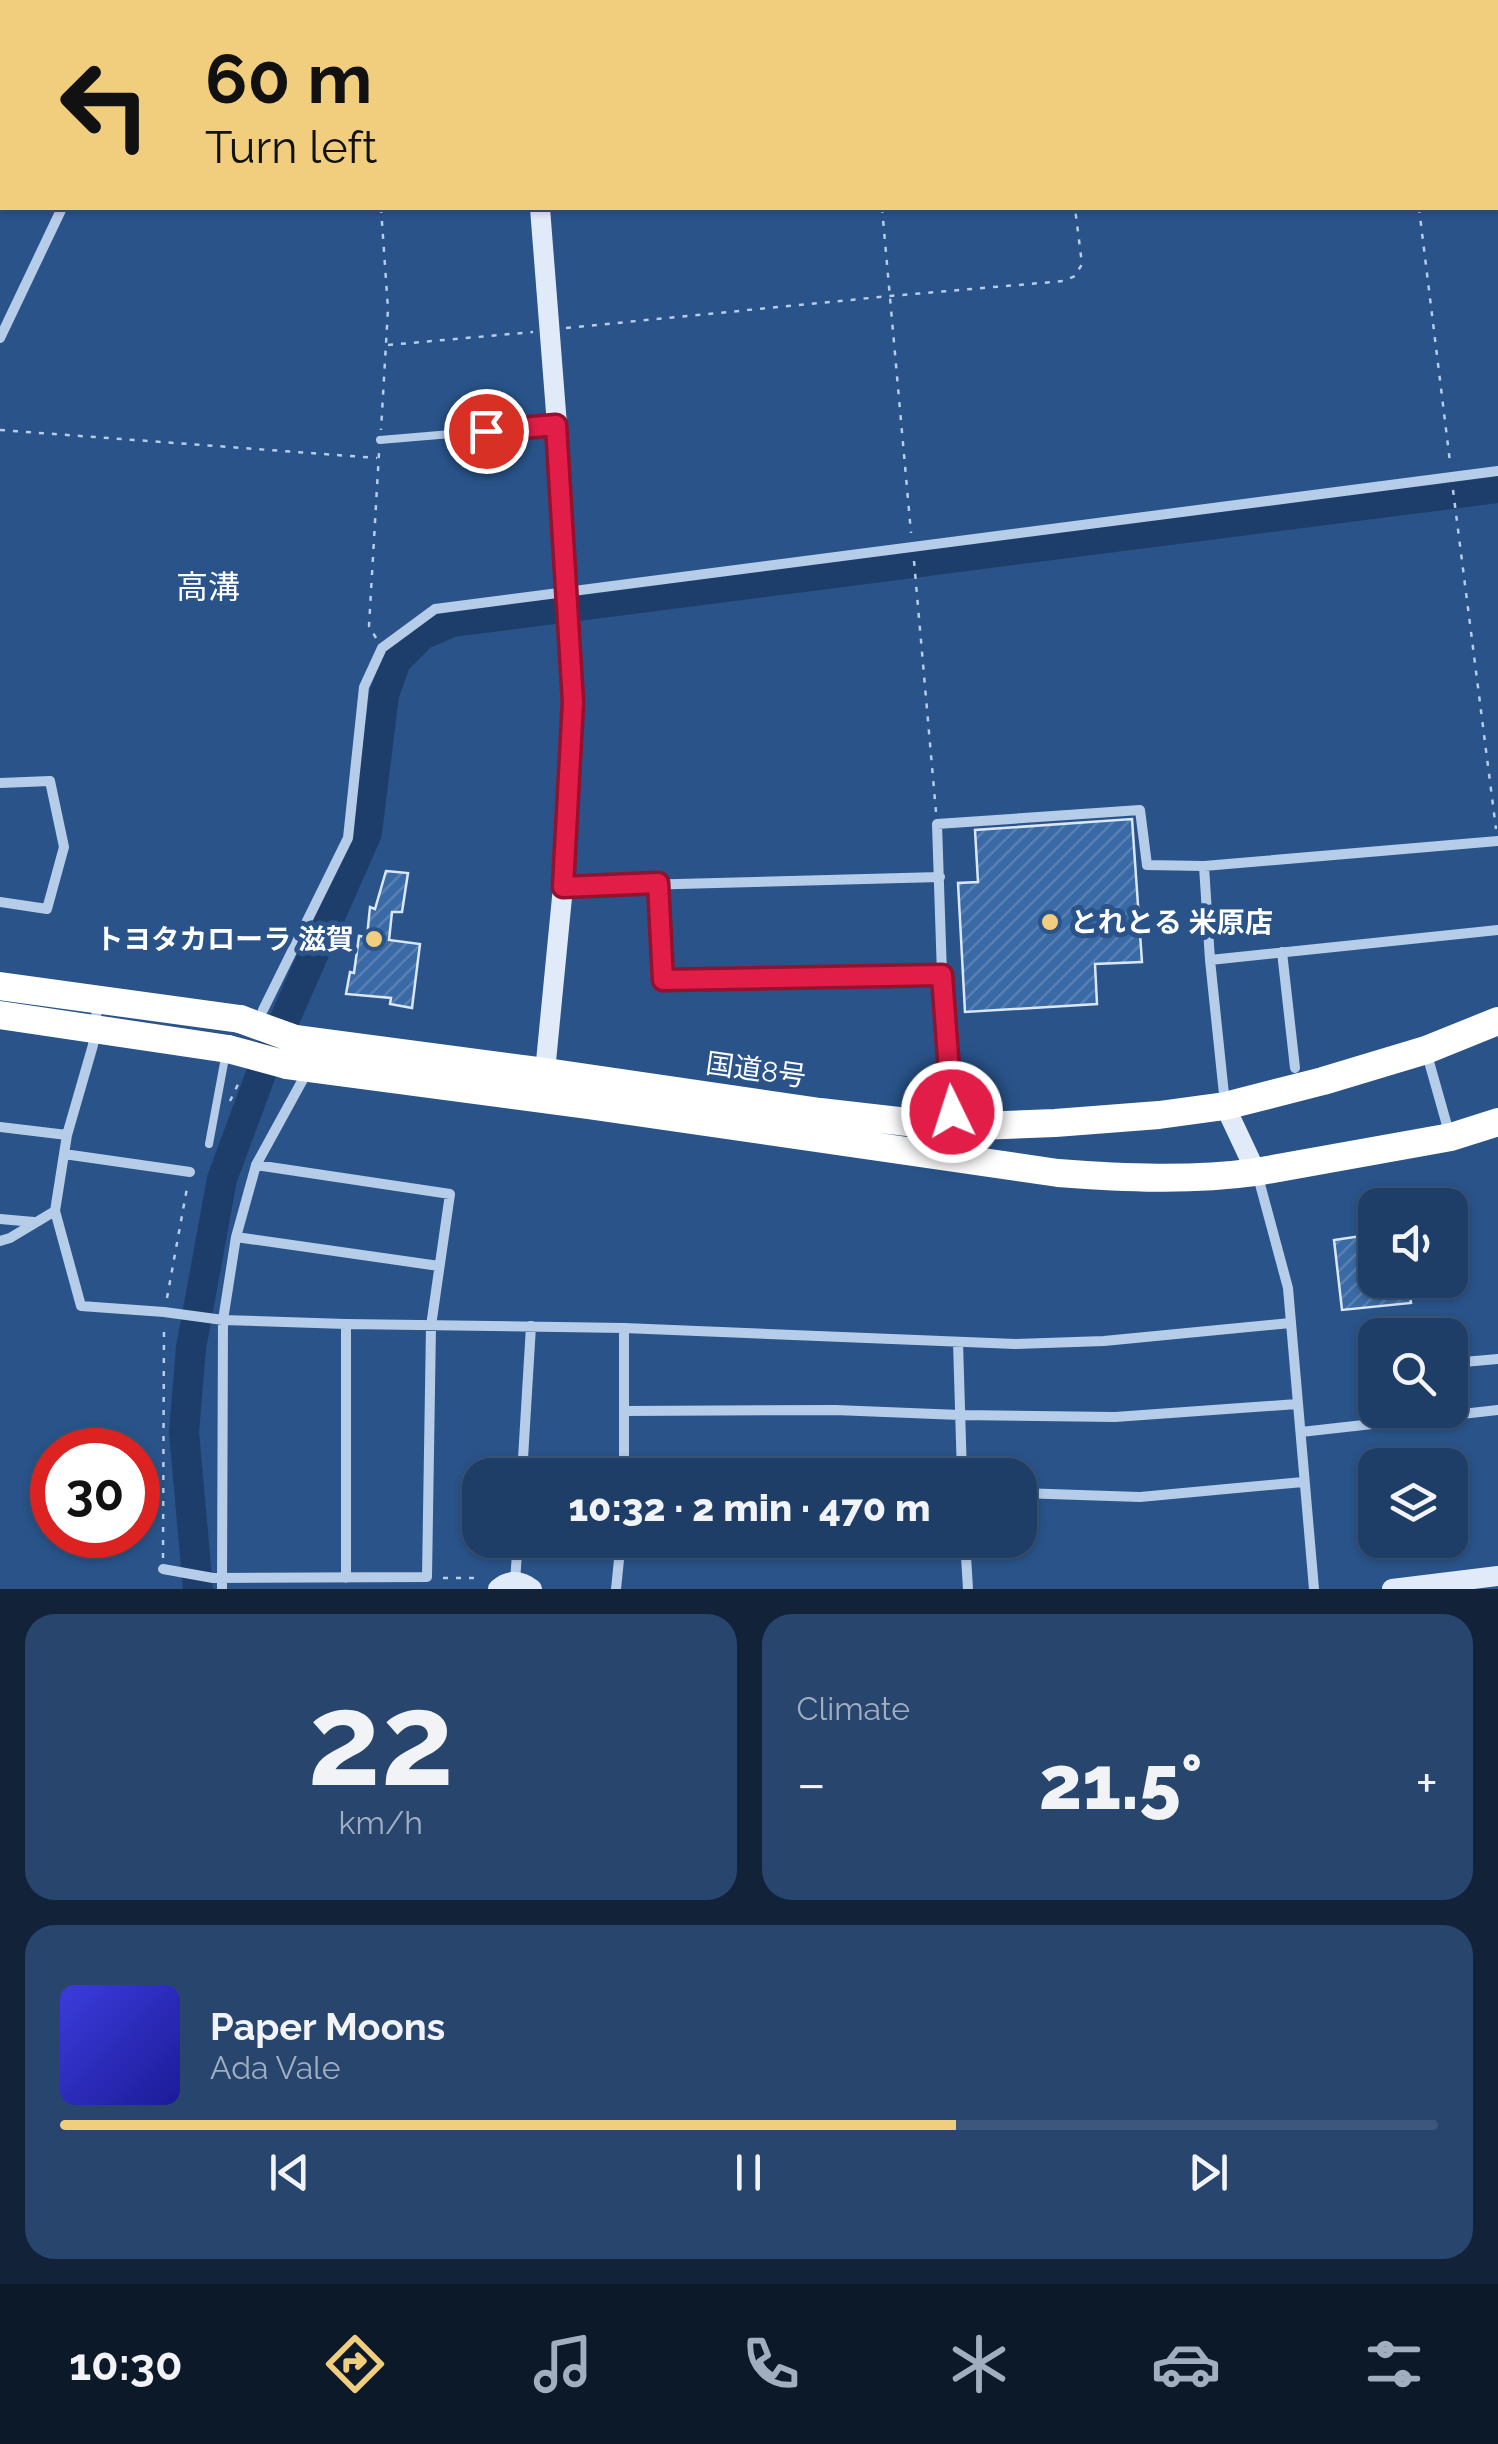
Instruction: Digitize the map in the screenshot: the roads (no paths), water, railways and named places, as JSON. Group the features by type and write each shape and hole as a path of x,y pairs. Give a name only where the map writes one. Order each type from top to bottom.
{"highway":[{"name":"国道8号","path":"0,986 226,1056 297,1057 951,1126 1055,1124 1225,1106 1426,1050 1498,1022"},
{"name":"国道8号","path":"0,1015 252,1014 297,1057"},
{"name":"国道8号","path":"544,1085 1058,1173 1155,1178 1256,1172 1451,1137 1498,1122"}],"main road":[{"path":"540,210 573,702 563,887 544,1085"},
{"path":"1225,1106 1256,1172"},
{"path":"1392,1589 1498,1576"}],"street":[{"path":"0,338 61,210"},
{"path":"252,1014 348,838 364,687 382,648 435,609 568,602 912,546 1498,471"},
{"path":"0,784 50,780 64,847 46,910 0,902"},
{"path":"951,1126 937,824 1140,810 1147,865 1204,866 1497,841 1498,851"},
{"path":"1204,866 1225,1106"},
{"path":"563,887 940,877"},
{"path":"658,883 663,980 942,975"},
{"path":"1210,960 1498,930"},
{"path":"1282,952 1295,1068"},
{"path":"97,1014 68,1135 55,1211 81,1306 218,1319 624,1328 1015,1344 1104,1341 1290,1323"},
{"path":"1426,1050 1451,1137"},
{"path":"219,1582 218,1319 256,1165 297,1057"},
{"path":"0,1127 68,1135"},
{"path":"64,1154 190,1172"},
{"path":"165,1570 219,1582 427,1577 431,1326 450,1194 256,1165"},
{"path":"1256,1172 1288,1288 1314,1589"},
{"path":"0,1241 55,1211"},
{"path":"0,1219 36,1222"},
{"path":"236,1237 440,1266"},
{"path":"346,1324 346,1578"},
{"path":"523,1458 531,1326"},
{"path":"624,1328 624,1458"},
{"path":"958,1342 961,1458"},
{"path":"1468,1361 1498,1358"},
{"path":"624,1411 835,1410 1115,1417 1296,1404"},
{"path":"1468,1413 1498,1410"},
{"path":"1301,1432 1358,1425"},
{"path":"1037,1494 1140,1498 1303,1482"},
{"path":"515,1586 517,1558"},
{"path":"616,1589 619,1558"},
{"path":"966,1558 968,1589"}],"lane":[{"path":"380,440 556,425"},
{"path":"209,1144 226,1056"}],"waterway":[{"path":"198,1589 184,1432 191,1348 222,1179 262,1071 367,833 384,695 396,661 422,635 452,622 1498,488"}],"place":[{"name":"とれとる 米原店","path":"1050,922"},
{"name":"トヨタカローラ 滋賀","path":"374,939"}],"district":[{"name":"高溝","path":"208,586"}]}
